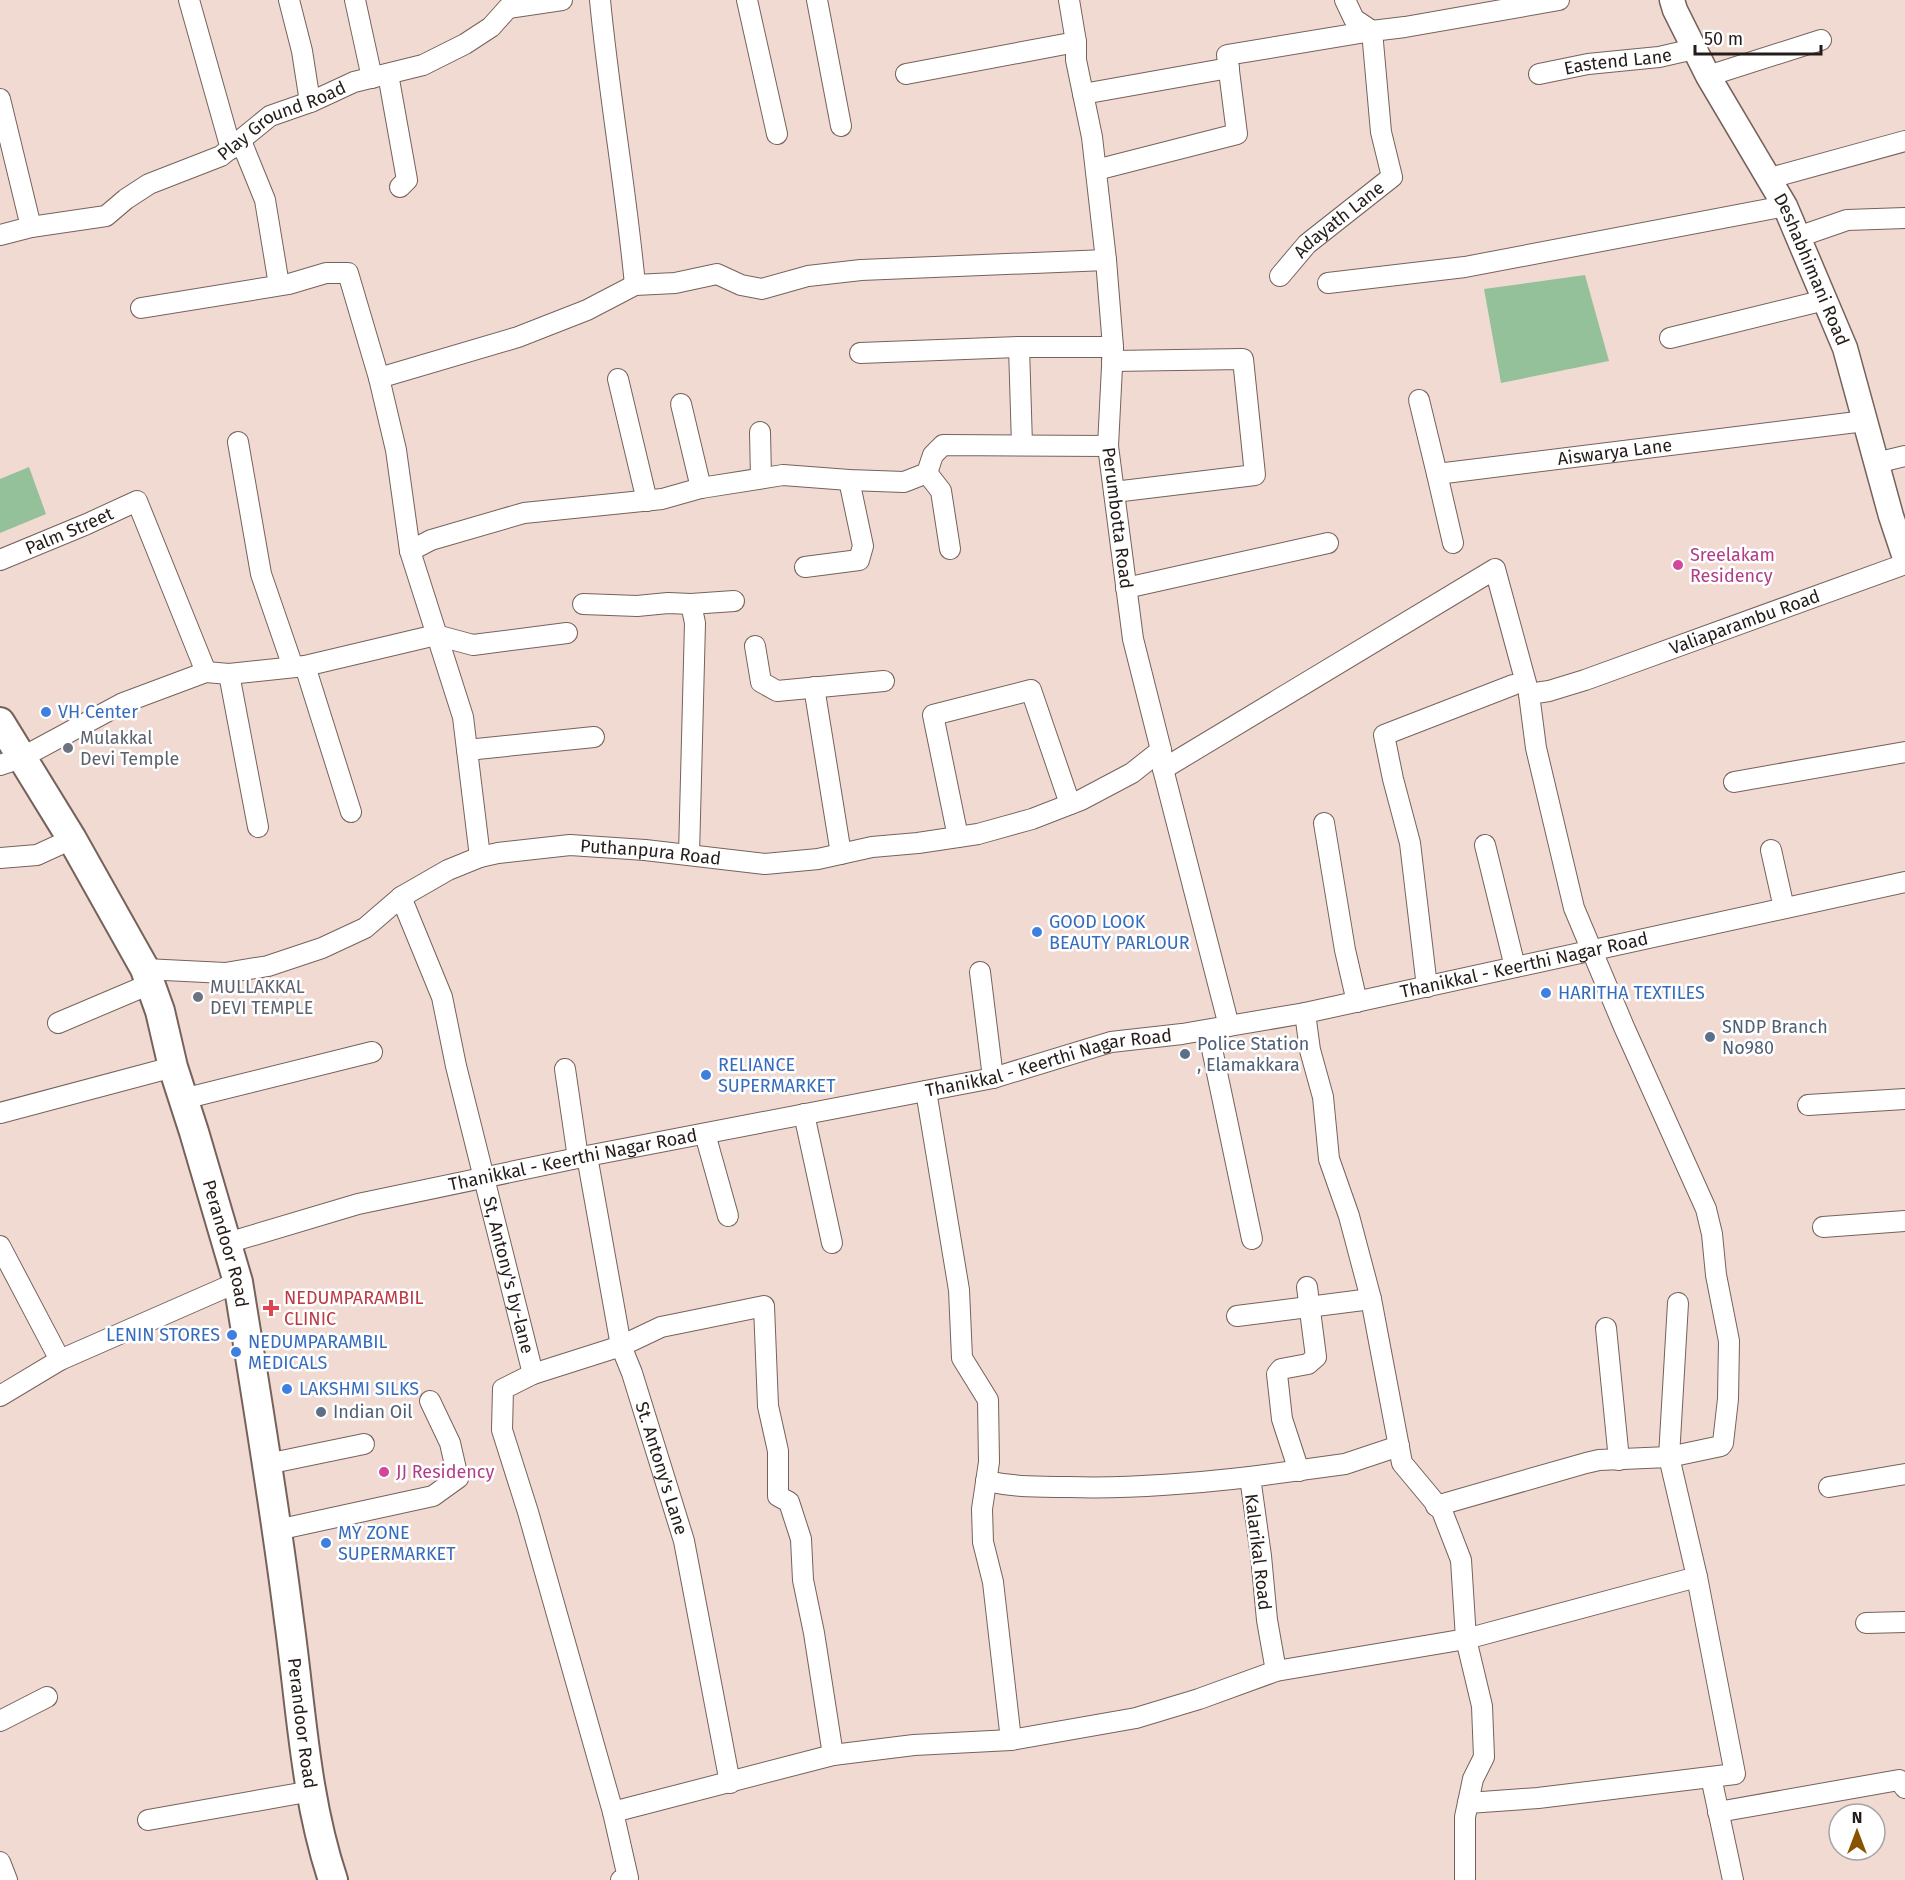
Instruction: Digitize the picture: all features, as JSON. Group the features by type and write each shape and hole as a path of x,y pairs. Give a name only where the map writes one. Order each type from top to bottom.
{"main road":[{"name":"Perandoor Road","path":"0,722 10,761 72,839 148,977 227,1243 238,1282 267,1464 312,1791 325,1858 333,1880"}],"street":[{"path":"189,0 236,145 265,200 279,285"},
{"path":"289,0 302,51 310,102"},
{"path":"355,0 380,76 407,180 400,187"},
{"name":"Play Ground Road","path":"0,236 31,227 106,216 149,184 222,156 270,116 310,102 354,82 423,65 465,44 491,27 507,4 562,0"},
{"path":"600,0 635,285"},
{"path":"747,0 777,134"},
{"path":"817,0 841,126"},
{"name":"Perumbotta Road","path":"1069,0 1076,42 1076,60 1092,137 1106,260 1113,354 1108,446 1133,639 1229,1026"},
{"path":"1345,0 1354,19 1372,31"},
{"path":"1096,171 1237,134 1227,55 1372,31 1465,8 1559,0"},
{"name":"Deshabhimani Road","path":"1672,0 1708,76 1785,206 1825,300 1845,348 1891,516 1905,558"},
{"name":"Adayath Lane","path":"1280,276 1307,244 1392,177 1381,132 1372,31"},
{"path":"1708,76 1821,40"},
{"path":"906,74 1076,42"},
{"name":"Eastend Lane","path":"1539,74 1588,64 1659,57 1695,49"},
{"path":"1083,94 1229,68"},
{"path":"0,99 31,227"},
{"path":"1770,178 1905,141"},
{"path":"1328,284 1465,267 1785,206"},
{"path":"1798,237 1847,220 1905,218"},
{"path":"379,378 518,337 587,310 635,285 675,283 717,274 741,285 762,289 808,276 861,270 1106,260"},
{"path":"141,308 279,285 327,273 348,273 379,378 396,450 410,550 464,717 480,858"},
{"path":"1670,338 1825,300"},
{"path":"1019,346 1022,446"},
{"path":"860,353 1019,346 1113,354 1243,358 1255,475 1114,492"},
{"path":"618,379 647,501"},
{"path":"1419,400 1452,543"},
{"path":"681,404 701,488"},
{"name":"Aiswarya Lane","path":"1437,474 1865,420"},
{"path":"760,432 761,478"},
{"path":"238,442 261,574 299,667 351,812"},
{"path":"927,473 933,455 943,445 1108,446"},
{"path":"1876,463 1905,456"},
{"path":"410,550 431,540 524,513 662,499 701,488 783,475 904,482 927,473"},
{"path":"927,473 941,491 950,549"},
{"path":"805,567 859,560 863,546 849,480"},
{"name":"Palm Street","path":"0,560 137,501 206,672"},
{"path":"1126,588 1328,543"},
{"name":"Valiaparambu Road","path":"1427,987 1410,843 1384,735 1521,690 1549,691 1585,680 1905,564"},
{"name":"Puthanpura Road","path":"148,977 225,973 268,966 322,948 364,928 401,897 448,870 498,853 570,845 765,864 818,859 872,847 958,837 1032,819 1070,804 1162,760 1495,569 1521,690"},
{"path":"583,604 637,606 734,601"},
{"path":"689,855 695,623 691,604"},
{"path":"10,761 123,703 206,672 229,674 299,667 436,636 473,645 567,633"},
{"path":"755,646 761,682 777,691 884,681"},
{"path":"229,674 258,828"},
{"path":"814,687 841,854"},
{"path":"958,837 933,715 1031,690 1070,804"},
{"path":"1436,1506 1586,1463 1670,1457 1723,1444 1728,1399 1729,1353 1725,1315 1716,1275 1712,1234 1706,1209 1624,1027 1574,908 1521,690"},
{"path":"467,750 594,737"},
{"path":"1734,782 1905,752"},
{"path":"1324,823 1345,950 1357,1002"},
{"path":"0,858 37,855 72,839"},
{"path":"1485,845 1515,967"},
{"path":"1772,850 1784,908"},
{"name":"Thanikkal - Keerthi Nagar Road","path":"227,1243 358,1204 582,1157 993,1078 1110,1042 1208,1030 1305,1013 1905,882"},
{"name":"St, Antony's by-lane","path":"401,897 442,997 456,1066 533,1374"},
{"path":"980,972 993,1078"},
{"path":"58,1023 148,977"},
{"path":"1305,1013 1310,1050 1323,1097 1329,1158 1349,1216 1371,1299 1402,1463 1442,1511 1461,1560 1466,1639 1482,1706 1484,1757 1473,1779 1465,1817 1465,1880"},
{"path":"1208,1030 1252,1239"},
{"path":"183,1099 372,1052"},
{"path":"0,1113 173,1067"},
{"name":"St. Antony's Lane","path":"565,1069 621,1346 632,1373 684,1540 730,1783"},
{"path":"926,1091 959,1290 962,1358 988,1400 989,1462 982,1509 983,1542 993,1582 1011,1740"},
{"path":"1808,1105 1905,1099"},
{"path":"804,1114 832,1244"},
{"path":"705,1134 728,1216"},
{"path":"1823,1227 1905,1221"},
{"path":"0,1246 60,1360"},
{"path":"0,1396 60,1360 238,1282"},
{"path":"1237,1316 1308,1297 1371,1299"},
{"path":"1299,1471 1282,1419 1277,1374 1281,1369 1308,1364 1316,1357 1308,1297"},
{"path":"1468,1803 1538,1798 1735,1774 1697,1577 1670,1457 1678,1303"},
{"path":"621,1880 628,1878 613,1812 528,1512 501,1430 503,1389 533,1374 621,1346 661,1327 764,1306 768,1406 778,1450 778,1496 789,1502 801,1539 803,1580 814,1633 833,1755"},
{"path":"1606,1328 1619,1460"},
{"path":"277,1530 433,1496 458,1478 450,1443 430,1401"},
{"path":"267,1464 364,1444"},
{"name":"Kalarikal Road","path":"1276,1671 1267,1620 1250,1478 1345,1464 1399,1446"},
{"path":"1829,1487 1905,1474"},
{"path":"986,1481 1011,1486 1105,1488 1178,1485 1250,1478"},
{"path":"613,1812 833,1755 914,1745 1011,1740 1136,1718 1199,1699 1276,1671 1466,1639 1697,1577"},
{"path":"1866,1623 1905,1622"},
{"path":"0,1721 47,1698"},
{"path":"1711,1777 1733,1880"},
{"path":"1718,1812 1899,1780 1905,1788"},
{"path":"148,1820 312,1791"},
{"path":"0,1862 7,1880"}],"green space":[{"path":"1585,275 1609,361 1501,383 1484,289"},
{"path":"29,467 46,514 0,533 0,479"}],"place":[{"name":"Sreelakam Residency","path":"1678,565"},
{"name":"VH Center","path":"46,712"},
{"name":"Mulakkal Devi Temple","path":"68,748"},
{"name":"GOOD LOOK BEAUTY PARLOUR","path":"1037,932"},
{"name":"HARITHA TEXTILES","path":"1546,993"},
{"name":"MULLAKKAL DEVI TEMPLE","path":"198,997"},
{"name":"SNDP Branch No980","path":"1710,1037"},
{"name":"Police Station , Elamakkara","path":"1185,1054"},
{"name":"RELIANCE SUPERMARKET","path":"706,1075"},
{"name":"NEDUMPARAMBIL CLINIC","path":"271,1308"},
{"name":"LENIN STORES","path":"232,1335"},
{"name":"NEDUMPARAMBIL MEDICALS","path":"236,1352"},
{"name":"LAKSHMI SILKS","path":"287,1389"},
{"name":"Indian Oil","path":"321,1412"},
{"name":"JJ Residency","path":"384,1472"},
{"name":"MY ZONE SUPERMARKET","path":"326,1543"}]}
